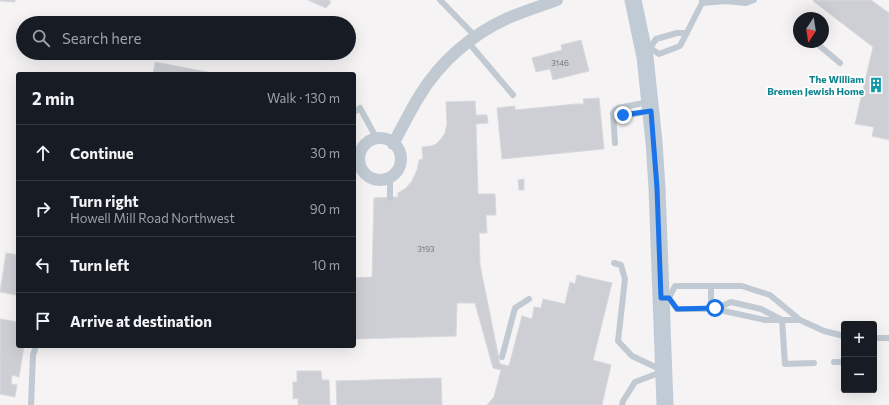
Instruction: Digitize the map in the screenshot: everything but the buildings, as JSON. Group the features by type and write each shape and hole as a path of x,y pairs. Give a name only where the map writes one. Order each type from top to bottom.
{"main road":[{"path":"633,0 646,49 651,106 665,298 665,405"}],"street":[{"path":"393,144 420,95 449,58 487,29 508,18 557,0"},
{"path":"383,139 388,140 393,144 398,149 400,162 399,168 390,178 377,180 370,178 356,163 361,150 365,144 370,141 383,139"}],"lane":[{"path":"440,0 472,39 513,95"},
{"path":"687,33 656,39 646,49 659,54 680,46 687,33 702,2 726,1 746,3 754,0"},
{"path":"822,48 840,63"},
{"path":"615,143 613,113 623,115 651,106"},
{"path":"356,111 360,108 377,139"},
{"path":"390,178 390,198"},
{"path":"614,263 621,265 625,279 618,341 632,356 664,371"},
{"path":"800,320 765,320 713,308 677,309 665,298 675,286 742,286 770,295 800,320 824,331 841,335"},
{"path":"711,286 713,308"},
{"path":"502,356 515,308 529,299"},
{"path":"713,308 731,302 761,309 782,320"},
{"path":"782,320 785,364 814,363"},
{"path":"877,338 889,338"},
{"path":"31,405 33,355 35,348"},
{"path":"834,362 841,362"},
{"path":"622,405 635,382 664,371"}],"place":[{"name":"The William Bremen Jewish Home","path":"876,85"}],"route":[{"path":"623,115 651,111 657,188 661,298 669,298 677,309 715,308"}]}
